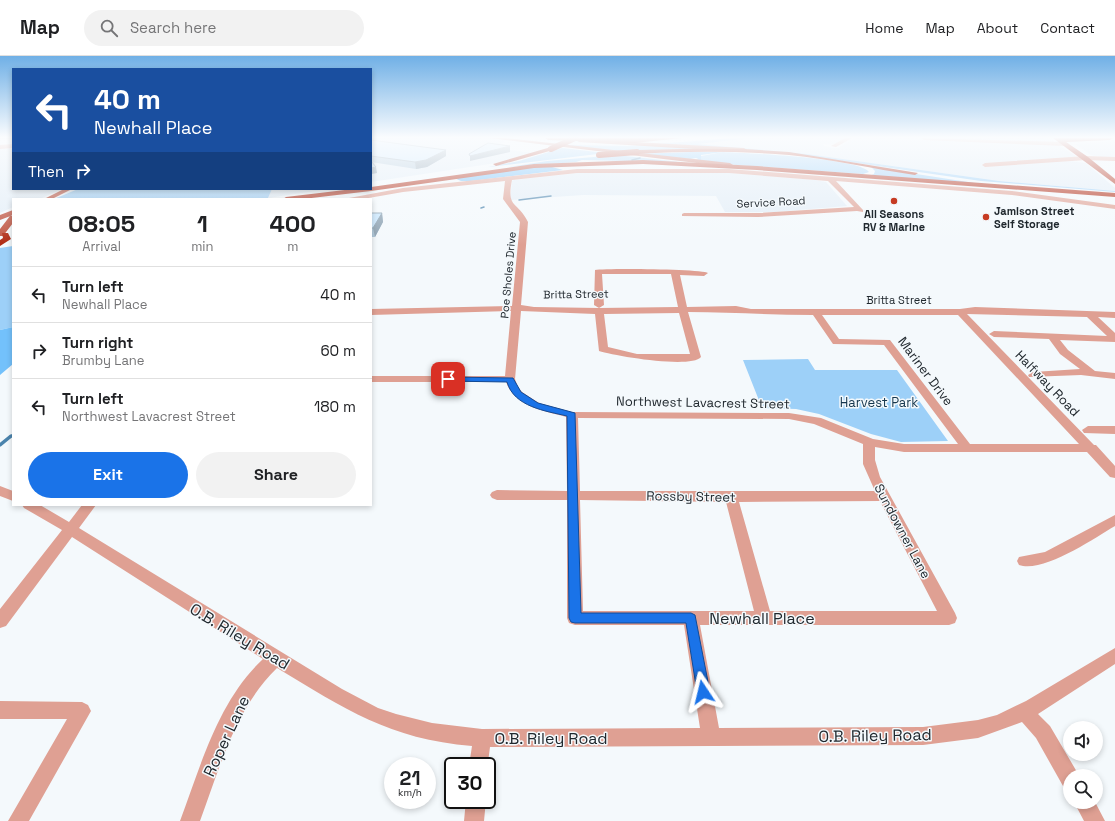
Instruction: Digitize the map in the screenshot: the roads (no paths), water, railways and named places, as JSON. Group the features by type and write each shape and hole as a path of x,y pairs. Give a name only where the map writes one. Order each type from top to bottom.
{"highway":[{"path":"372,185 437,174"},
{"path":"372,185 450,174"},
{"path":"372,189 476,174"},
{"path":"828,174 1115,195"},
{"path":"857,176 865,174"},
{"path":"925,174 1015,187"},
{"path":"1105,174 1115,182"},
{"path":"390,186 395,192"},
{"path":"339,192 346,190"},
{"path":"294,198 360,190"},
{"path":"0,245 7,239 5,234"},
{"path":"0,245 12,243"}],"main road":[{"path":"49,198 68,190"},
{"path":"0,218 12,212"},
{"path":"5,234 12,220"}],"street":[{"path":"357,198 509,178 558,174"},
{"path":"770,174 1012,193 1115,207"},
{"name":"Poe Sholes Drive","path":"509,178 506,199 509,204 520,214 524,222 510,379"},
{"name":"Service Road","path":"684,215 758,215 861,210 830,179"},
{"path":"675,272 683,310 696,357 644,358 624,356 603,349 599,308 598,272 675,272 704,273"},
{"name":"Britta Street","path":"372,312 516,308 534,310 599,308 816,312 960,312 975,310 1115,315"},
{"name":"Mariner Drive","path":"816,312 836,342 887,342 967,448"},
{"name":"Halfway Road","path":"960,312 1092,448 1115,474"},
{"path":"1089,314 1115,339"},
{"path":"994,334 1115,339"},
{"path":"1056,336 1054,339 1064,352 1093,373"},
{"path":"1033,375 1093,373 1115,376"},
{"path":"372,379 510,379"},
{"name":"Northwest Lavacrest Street","path":"510,379 512,387 518,394 535,405 572,415 789,416 817,421 870,442 904,448 1092,448"},
{"path":"572,415 572,495"},
{"path":"1088,430 1115,430"},
{"name":"Sundowner Lane","path":"870,442 867,451 868,462 884,496 949,618"},
{"path":"0,491 12,496"},
{"name":"Rossby Street","path":"497,495 731,497 884,496"},
{"name":"Newhall Place","path":"572,495 575,618 949,618"},
{"path":"731,497 764,618"},
{"name":"O.B. Riley Road","path":"31,506 71,528 207,617 350,702 384,719 454,736 482,738 923,736 978,729 1025,712 1115,655"},
{"path":"0,621 88,506"},
{"path":"1024,561 1048,557 1115,520"},
{"path":"691,618 711,736"},
{"name":"Roper Lane","path":"190,821 228,725 242,698 254,680 275,658"},
{"path":"0,710 82,711 18,821"},
{"path":"1025,712 1043,732 1064,769"},
{"path":"480,757 482,738"},
{"path":"474,821 475,809"},
{"path":"1088,809 1095,821"}],"waterway":[{"path":"519,200 551,196"},
{"path":"0,445 11,436"}],"place":[{"name":"All Seasons RV & Marine","path":"894,201"},
{"name":"Jamison Street Self Storage","path":"986,217"}],"park label":[{"name":"Harvest Park","path":"879,402"}]}
